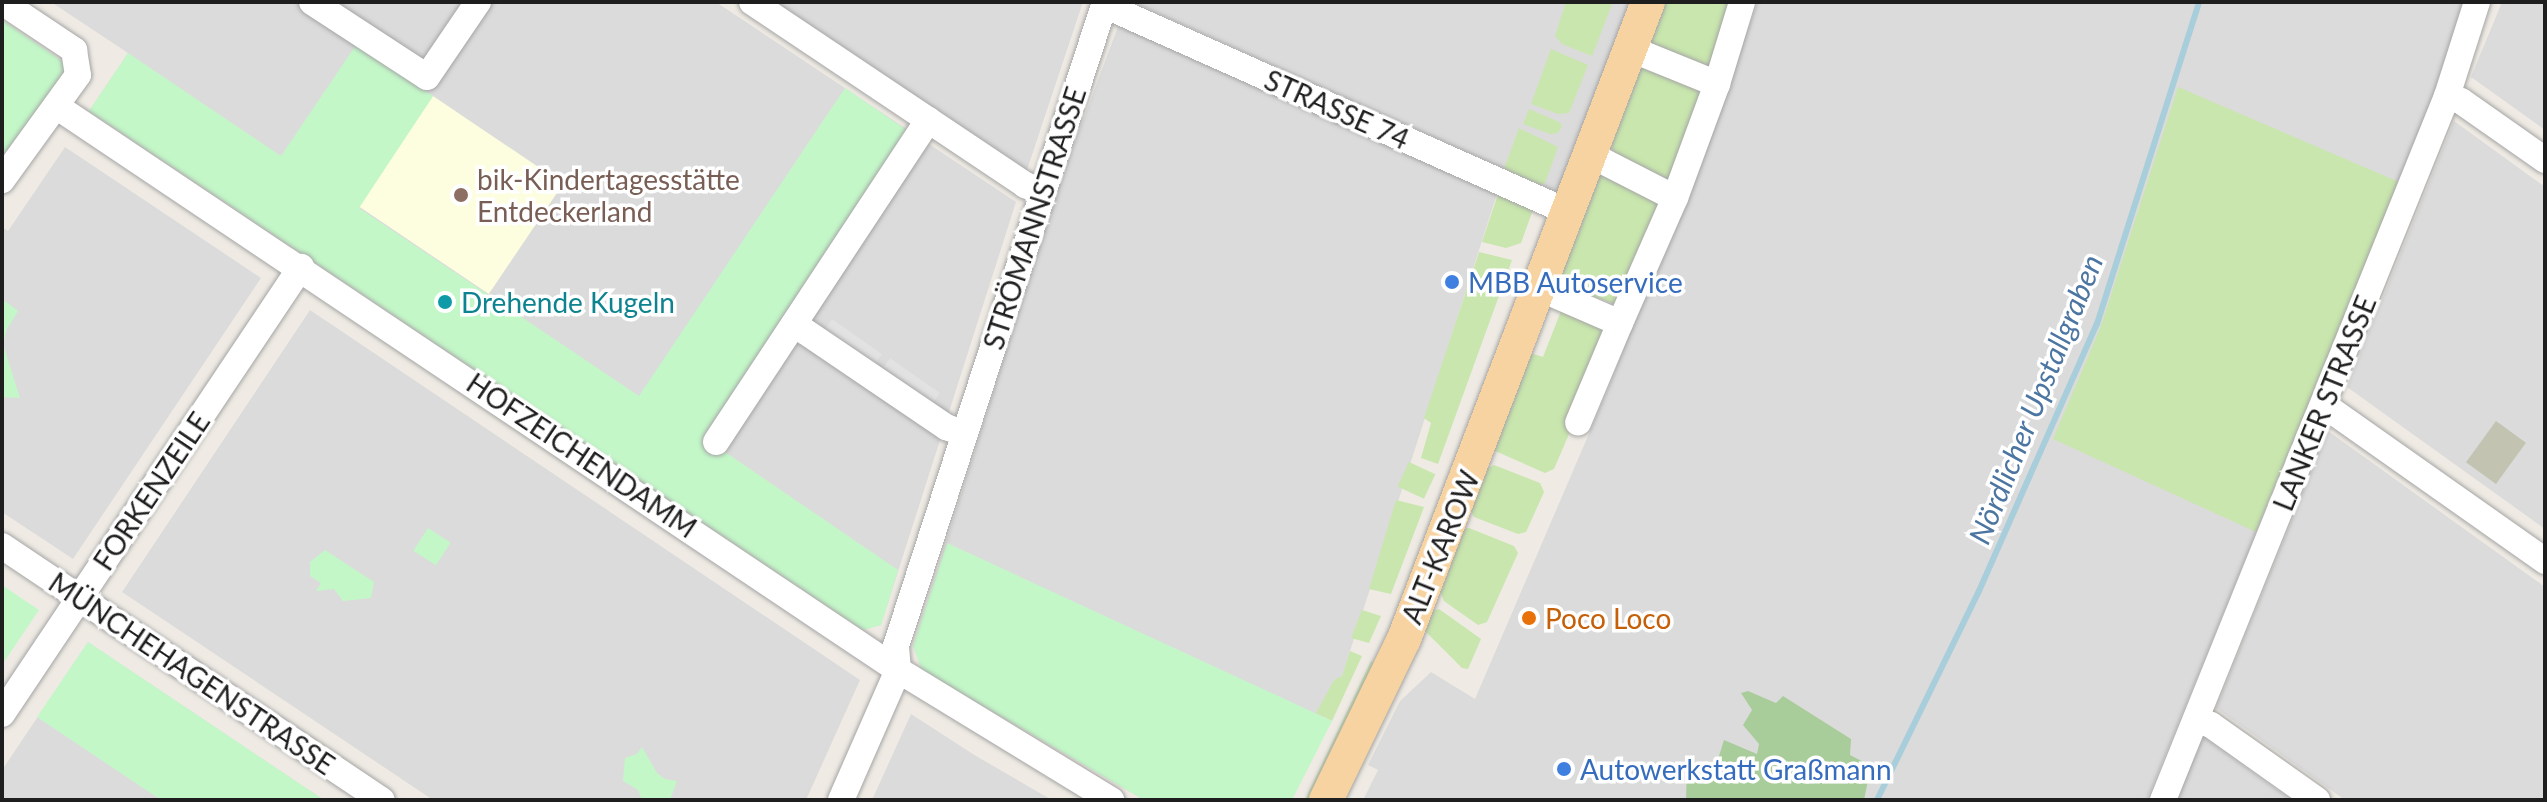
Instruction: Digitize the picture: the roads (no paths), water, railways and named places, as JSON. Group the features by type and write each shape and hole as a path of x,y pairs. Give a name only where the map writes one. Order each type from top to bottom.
{"main road":[{"name":"ALT-KAROW","path":"1326,800 1404,639 1570,213 1648,2"}],"street":[{"path":"2,2 74,50 78,75 2,180"},
{"path":"312,2 427,77 478,2"},
{"path":"752,2 1025,185 1041,191"},
{"path":"1578,423 1675,198 1717,84 1742,2"},
{"name":"LANKER STRASSE","path":"2163,800 2447,96 2477,2"},
{"name":"STRÖMANNSTRASSE","path":"841,800 898,670 896,646 1041,191 1105,4"},
{"name":"STRASSE 74","path":"1105,4 1570,213"},
{"path":"1631,49 1717,84"},
{"path":"2447,96 2461,101 2545,160"},
{"name":"HOFZEICHENDAMM","path":"56,106 301,267 898,670 1111,800"},
{"path":"716,442 928,120"},
{"path":"1591,155 1675,198"},
{"name":"FORKENZEILE","path":"2,714 301,267"},
{"path":"1539,288 1620,323"},
{"path":"794,324 946,427 965,434"},
{"path":"2324,405 2545,561"},
{"name":"MÜNCHEHAGENSTRASSE","path":"2,546 382,800"},
{"path":"2196,719 2211,725 2317,800"}],"waterway":[{"name":"Nördlicher Upstallgraben","path":"1877,800 1979,591 2097,324 2199,2"}],"place":[{"name":"bik-Kindertagesstätte Entdeckerland","path":"461,195"},
{"name":"MBB Autoservice","path":"1452,282"},
{"name":"Drehende Kugeln","path":"445,302"},
{"name":"Poco Loco","path":"1529,618"},
{"name":"Autowerkstatt Graßmann","path":"1564,769"}]}
